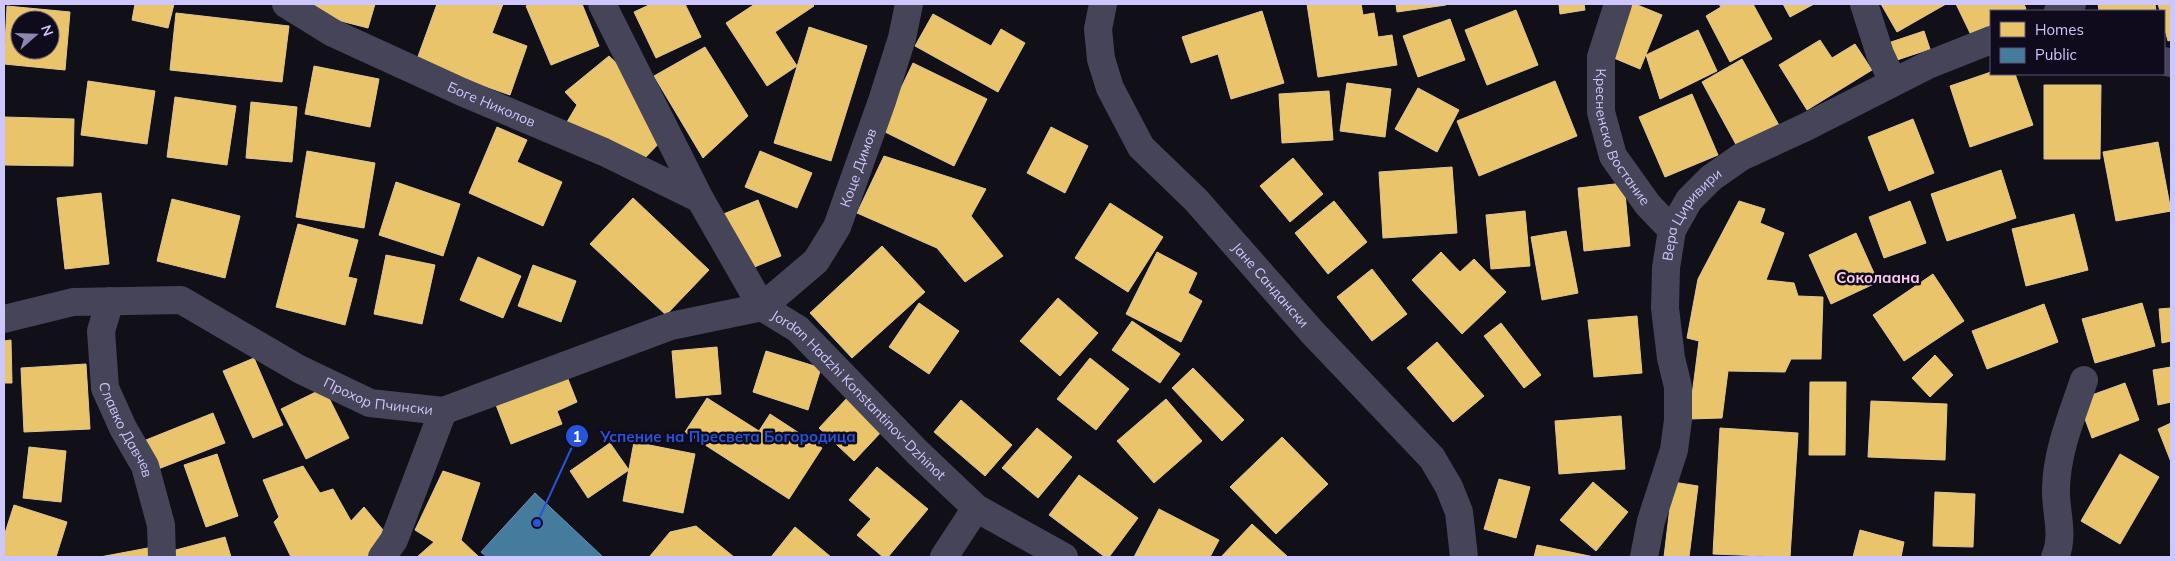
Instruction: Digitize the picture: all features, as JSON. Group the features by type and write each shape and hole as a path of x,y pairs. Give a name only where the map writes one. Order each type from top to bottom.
{"street":[{"name":"Боге Николов","path":"286,4 332,33 462,92 604,152 700,199"},
{"name":"Jordan Hadzhi Konstantinov-Dzhinot","path":"602,4 700,199 762,307 798,329 917,452 976,508 1064,557"},
{"name":"Коце Димов","path":"762,307 816,260 837,228 882,101 902,38 909,4"},
{"name":"Јане Сандански","path":"1103,4 1098,29 1101,59 1110,88 1142,147 1196,200 1312,332 1432,458 1450,487 1458,512 1464,557"},
{"name":"Кресненско Востание","path":"1618,4 1601,58 1602,112 1612,156 1648,205 1672,230"},
{"path":"1864,4 1880,54 1893,82"},
{"path":"2060,10 2072,4"},
{"name":"Вера Циривири","path":"1644,557 1651,521 1674,450 1678,420 1678,387 1671,358 1665,308 1666,268 1672,230 1689,200 1711,178 1741,157 1806,127 1928,65 1990,40"},
{"name":"Прохор Пчински","path":"4,318 74,302 181,300 299,370 370,403 443,410 671,326 762,307"},
{"name":"Славко Давчев","path":"110,301 101,331 105,388 122,428 145,466 160,525 162,557"},
{"path":"2055,557 2058,550 2059,524 2056,489 2060,451 2084,380"},
{"path":"382,557 394,540 443,410"},
{"path":"944,557 976,508"}],"building: Homes":[{"path":"135,4 174,4 168,28 132,20"},
{"path":"308,4 375,4 368,28 306,12"},
{"path":"437,4 503,4 492,33 527,46 510,95 416,62"},
{"path":"531,4 582,4 599,46 551,65 526,6"},
{"path":"651,4 685,4 701,37 656,58 634,12"},
{"path":"755,4 812,4 814,6 775,32 797,66 767,86 726,23"},
{"path":"1307,4 1361,4 1363,15 1374,13 1378,37 1392,35 1397,65 1318,77"},
{"path":"1396,4 1446,4 1446,5 1397,12"},
{"path":"1559,4 1584,4 1585,10 1560,14"},
{"path":"1630,4 1635,4 1662,15 1640,69 1609,56"},
{"path":"1719,4 1753,4 1772,39 1730,62 1706,16 1721,7"},
{"path":"1783,4 1814,4 1790,17"},
{"path":"1881,4 1946,4 1897,32"},
{"path":"1956,4 2024,4 2026,9 2024,10 1990,10 1990,26 1971,35"},
{"path":"2098,4 2155,4 2156,10 2099,10"},
{"path":"2158,4 2171,4 2171,40 2168,41 2165,30 2165,10 2160,10"},
{"path":"7,6 49,10 10,10 10,60 60,60 60,11 70,12 65,70 4,64"},
{"path":"1516,10 1538,65 1487,85 1465,30"},
{"path":"1262,11 1284,83 1231,99 1218,54 1191,63 1182,37"},
{"path":"176,13 289,26 282,82 170,70"},
{"path":"933,14 991,46 1001,29 1025,43 998,92 915,46"},
{"path":"1450,19 1465,60 1418,77 1403,36"},
{"path":"809,27 867,46 831,161 774,143"},
{"path":"1698,30 1717,71 1660,99 1646,55"},
{"path":"1924,31 1930,49 1888,63 1882,45"},
{"path":"1820,40 1832,58 1855,44 1872,70 1807,110 1779,65"},
{"path":"705,47 748,116 703,158 654,76"},
{"path":"609,56 640,85 667,135 642,161 564,127 577,105 565,92"},
{"path":"1742,59 1780,127 1739,150 1702,82"},
{"path":"913,63 987,99 954,166 881,130"},
{"path":"314,66 379,79 370,127 305,114"},
{"path":"1990,72 1990,75 2015,75 2033,125 1970,147 1950,86"},
{"path":"88,81 155,91 147,144 81,135"},
{"path":"1555,81 1577,136 1479,176 1457,121"},
{"path":"1347,83 1391,89 1385,137 1340,131"},
{"path":"2044,85 2101,85 2100,159 2044,159"},
{"path":"1418,88 1459,110 1437,152 1395,129"},
{"path":"1329,91 1333,140 1282,143 1279,94"},
{"path":"1692,94 1718,155 1665,177 1639,117"},
{"path":"175,97 236,106 227,165 167,157"},
{"path":"251,102 297,107 292,162 246,158"},
{"path":"4,117 74,119 73,166 4,165"},
{"path":"1913,119 1934,173 1889,191 1868,137"},
{"path":"497,127 527,140 517,162 562,182 543,226 469,193"},
{"path":"1051,127 1088,146 1065,193 1027,173"},
{"path":"2158,142 2171,211 2116,221 2103,152"},
{"path":"307,151 375,163 364,228 296,217"},
{"path":"760,151 812,173 797,208 745,187"},
{"path":"884,156 986,189 971,216 1003,256 965,282 937,248 857,213"},
{"path":"1293,158 1323,194 1290,222 1260,186"},
{"path":"1452,167 1457,233 1383,238 1379,172"},
{"path":"2001,170 2016,218 1947,241 1931,194"},
{"path":"396,182 460,204 443,256 379,235"},
{"path":"1624,183 1630,246 1584,251 1578,188"},
{"path":"101,193 109,264 65,269 57,198"},
{"path":"633,198 709,270 666,315 590,244"},
{"path":"172,199 240,216 225,278 157,261"},
{"path":"758,200 781,256 745,271 721,215"},
{"path":"1334,201 1367,242 1328,274 1295,233"},
{"path":"1739,201 1765,209 1760,223 1784,233 1766,280 1794,283 1798,296 1823,297 1821,359 1791,359 1785,372 1728,371 1722,418 1689,419 1699,341 1687,338 1698,279"},
{"path":"1910,201 1926,243 1884,258 1869,217"},
{"path":"1110,203 1163,237 1128,292 1075,258"},
{"path":"1525,211 1530,266 1491,269 1486,215"},
{"path":"2074,214 2088,270 2026,286 2012,229"},
{"path":"298,224 358,240 348,277 357,279 345,325 276,307"},
{"path":"1566,231 1578,293 1542,300 1531,237"},
{"path":"1856,233 1878,282 1831,304 1809,255"},
{"path":"882,246 925,292 852,358 810,313"},
{"path":"1157,252 1197,273 1188,293 1202,301 1181,342 1126,314"},
{"path":"1441,252 1460,272 1474,259 1506,292 1462,334 1412,280"},
{"path":"386,255 435,265 422,324 374,314"},
{"path":"478,257 521,276 503,318 460,300"},
{"path":"533,265 576,281 561,322 518,306"},
{"path":"1372,269 1407,314 1372,341 1337,297"},
{"path":"1933,274 1964,321 1904,361 1873,315"},
{"path":"1058,298 1098,333 1060,376 1020,341"},
{"path":"919,303 959,331 929,374 889,347"},
{"path":"2142,303 2155,346 2095,363 2082,319"},
{"path":"2044,304 2058,342 1987,369 1972,331"},
{"path":"2171,308 2171,341 2162,343 2159,309"},
{"path":"1637,316 1642,373 1594,377 1588,320"},
{"path":"1132,321 1180,354 1160,383 1112,350"},
{"path":"1501,323 1541,375 1524,388 1484,336"},
{"path":"11,340 12,383 4,383 4,341"},
{"path":"1437,342 1484,396 1453,422 1407,368"},
{"path":"717,347 721,394 676,398 672,351"},
{"path":"766,351 821,368 808,410 753,392"},
{"path":"1935,355 1953,375 1930,397 1912,378"},
{"path":"254,358 283,425 253,438 223,371"},
{"path":"1090,358 1129,389 1096,430 1057,399"},
{"path":"86,364 90,429 24,432 21,368"},
{"path":"2171,367 2171,402 2158,405 2153,370"},
{"path":"1193,368 1244,420 1222,441 1172,388"},
{"path":"564,369 577,402 557,411 562,424 511,444 493,397"},
{"path":"1810,382 1846,382 1845,455 1809,455"},
{"path":"2125,383 2139,420 2092,438 2078,400"},
{"path":"324,388 349,438 306,459 281,409"},
{"path":"848,397 883,430 854,461 819,428"},
{"path":"707,398 759,431 770,414 822,448 789,499 685,432"},
{"path":"1166,399 1202,441 1154,483 1117,441"},
{"path":"961,400 1012,445 985,476 934,432"},
{"path":"1871,401 1947,404 1945,460 1868,457"},
{"path":"213,413 225,443 153,471 141,442"},
{"path":"1621,416 1625,469 1559,474 1555,421"},
{"path":"2171,423 2171,462 2158,429"},
{"path":"1037,428 1072,457 1038,498 1002,468"},
{"path":"1720,428 1798,433 1790,557 1713,554"},
{"path":"1282,437 1328,484 1276,534 1230,487"},
{"path":"634,442 695,454 683,513 623,501"},
{"path":"610,443 629,470 588,498 570,471"},
{"path":"29,447 66,451 61,502 23,498"},
{"path":"217,454 238,516 206,527 184,465"},
{"path":"2120,454 2159,477 2120,544 2081,521"},
{"path":"303,466 320,493 333,489 351,521 364,507 388,536 370,557 291,557 274,522 279,517 263,480"},
{"path":"877,467 928,509 888,557 883,557 857,535 871,519 849,500"},
{"path":"443,471 480,483 461,540 479,557 417,557 434,542 415,530"},
{"path":"1079,475 1138,518 1109,557 1105,557 1049,515"},
{"path":"1499,479 1530,487 1516,538 1484,529"},
{"path":"1593,482 1628,512 1596,551 1560,520"},
{"path":"1673,482 1698,486 1689,557 1664,557"},
{"path":"1935,492 1975,494 1973,547 1933,546"},
{"path":"14,505 67,522 56,557 4,557 4,536"},
{"path":"1159,509 1219,540 1210,557 1134,557"},
{"path":"1252,524 1288,557 1221,557"},
{"path":"696,526 734,557 650,556 670,532"},
{"path":"795,527 831,557 771,557"},
{"path":"1860,530 1904,542 1901,557 1853,557"},
{"path":"225,537 231,557 174,557 172,551"},
{"path":"1537,545 1594,557 1534,557"},
{"path":"153,547 155,557 100,557"}],"building: Public":[{"path":"535,493 603,557 487,557 481,552"}],"place":[{"name":"Успение на Пресвета Богородица","path":"537,523"}],"district":[{"name":"Соколаана","path":"1878,278"}]}
